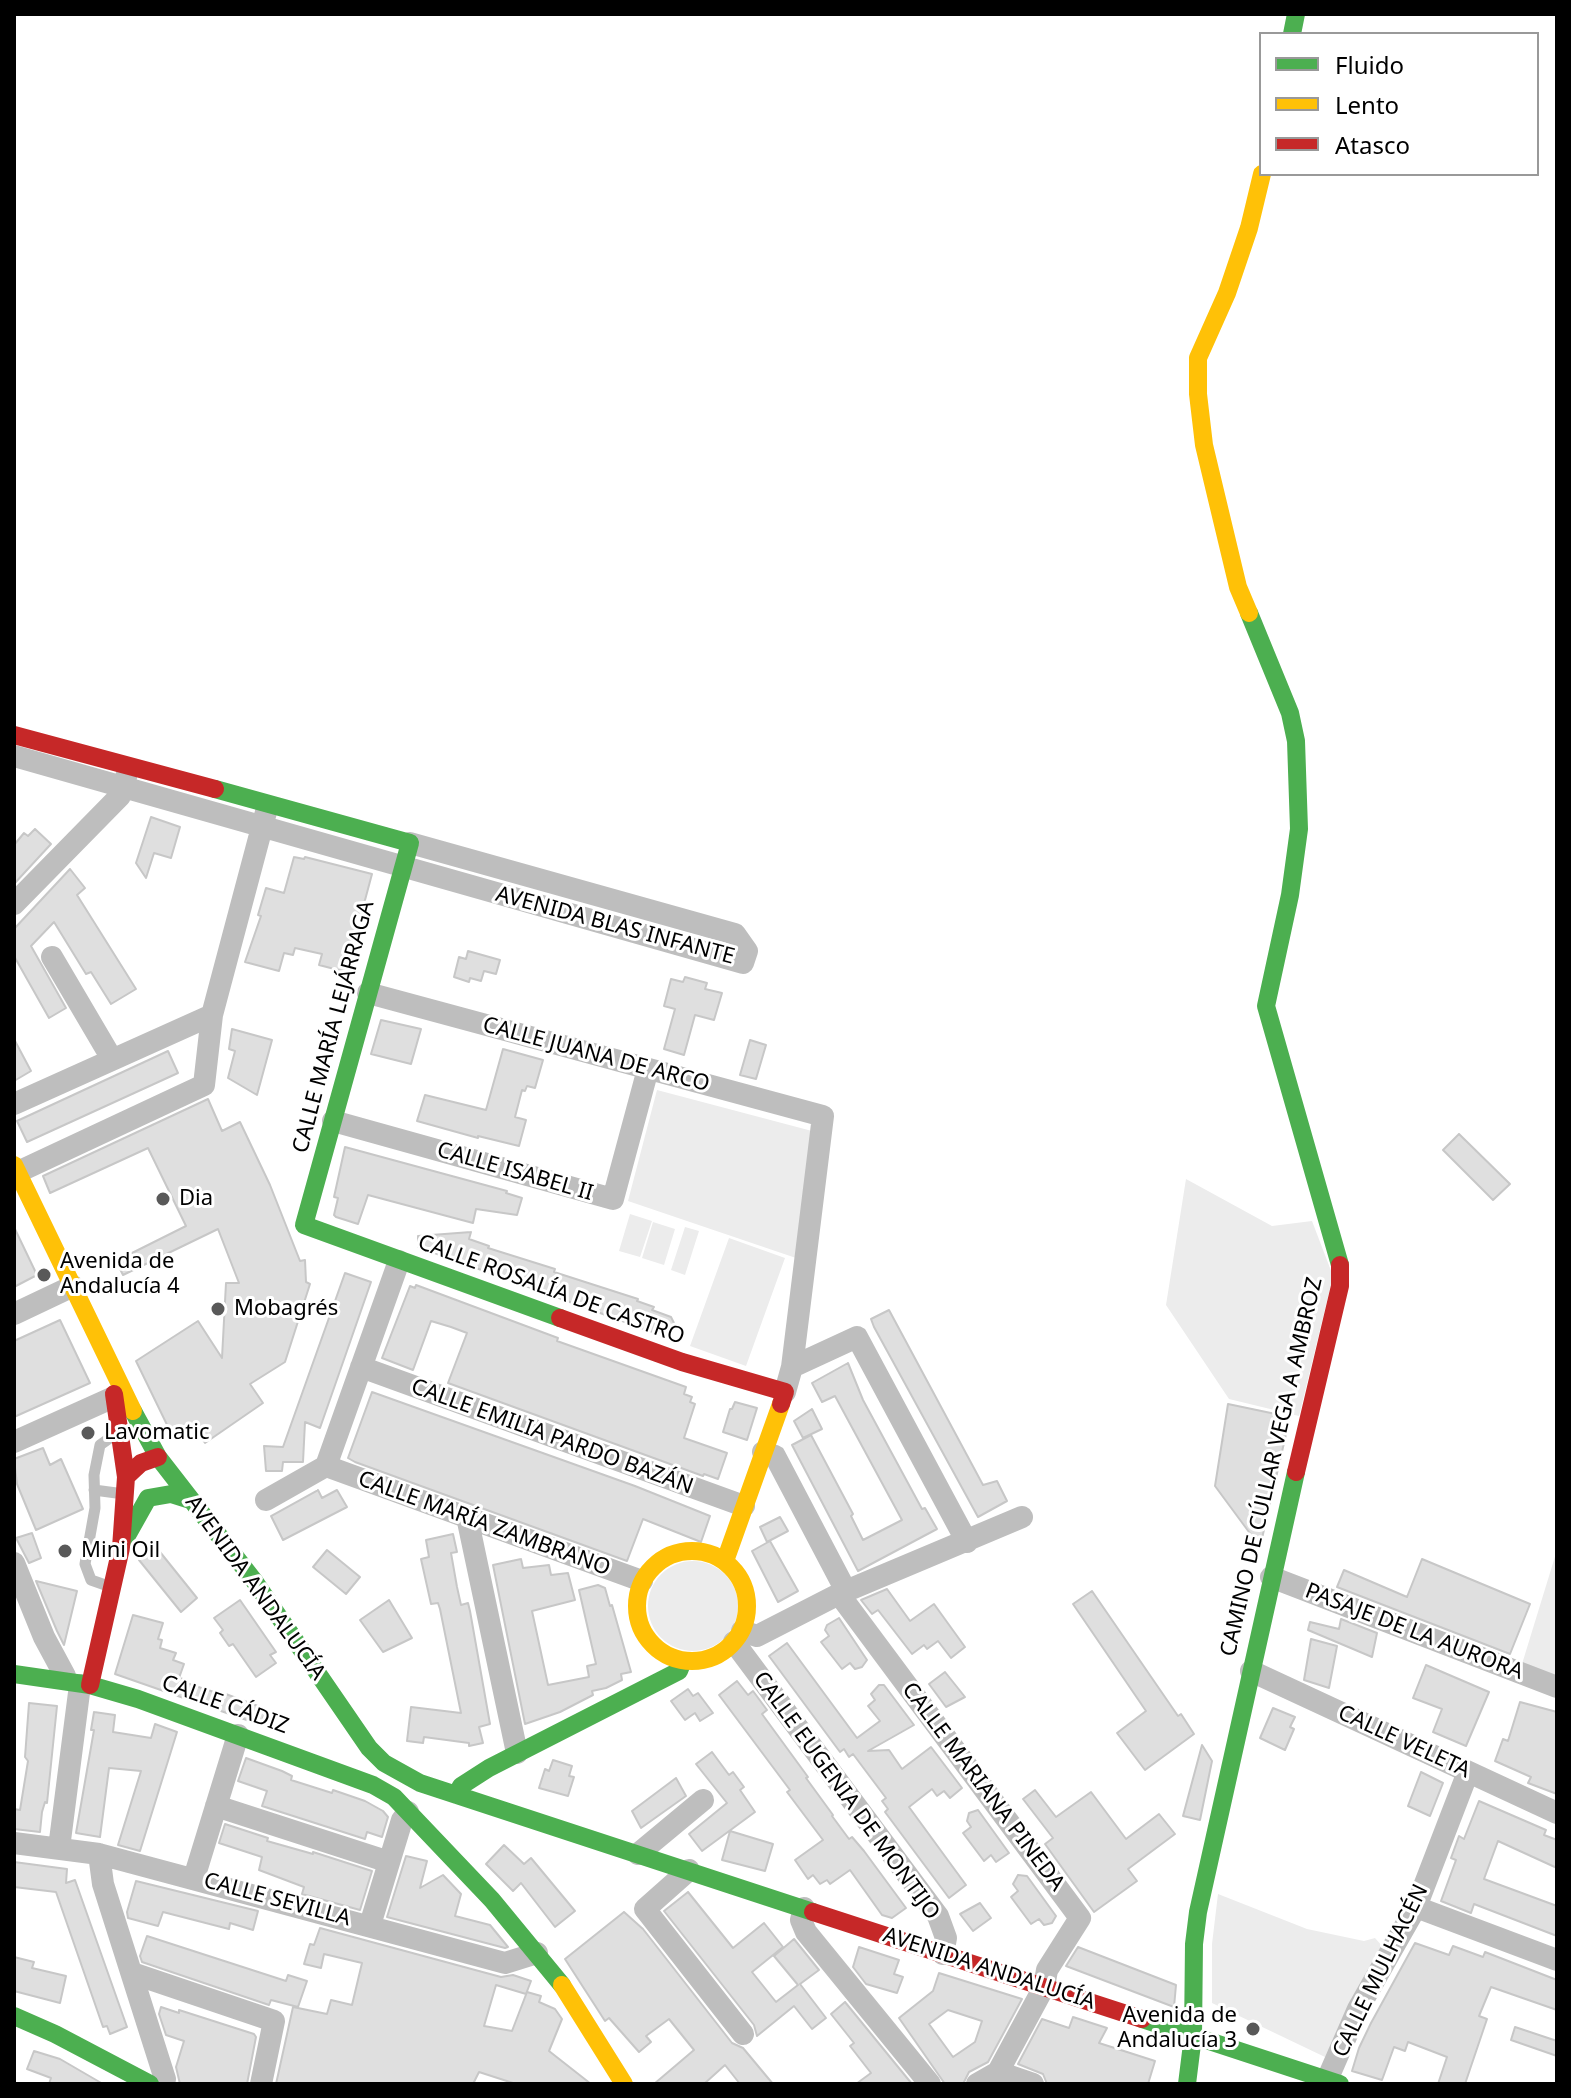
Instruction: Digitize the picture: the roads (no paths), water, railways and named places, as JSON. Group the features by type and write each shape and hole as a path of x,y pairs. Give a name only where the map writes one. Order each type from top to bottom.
{"street":[{"name":"CAMINO DE CÚLLAR VEGA A AMBROZ","path":"1187,2084 1193,2036 1194,1944 1198,1912 1271,1577 1340,1286 1340,1265 1266,1006 1290,895 1299,829 1296,741 1290,713 1238,587 1204,445 1198,394 1198,358 1227,293 1249,228 1262,176"},
{"name":"AVENIDA BLAS INFANTE","path":"14,735 735,934 747,951 743,963 14,756"},
{"path":"14,904 120,796 130,765"},
{"path":"17,1174 204,1085 212,1015 269,803"},
{"name":"CALLE MARÍA LEJÁRRAGA","path":"304,1225 410,843"},
{"path":"52,957 112,1059"},
{"name":"CALLE JUANA DE ARCO","path":"368,993 823,1116 792,1367"},
{"path":"14,1104 212,1015"},
{"name":"CALLE ISABEL II","path":"333,1121 613,1199 648,1069"},
{"name":"AVENIDA ANDALUCÍA","path":"17,1174 73,1286 115,1389 190,1500 255,1582 369,1748 384,1763 420,1783 448,1793 1334,2082"},
{"name":"CALLE ROSALÍA DE CASTRO","path":"304,1225 682,1362 785,1392"},
{"path":"266,1500 326,1466 399,1261"},
{"path":"14,1314 73,1286"},
{"path":"725,1561 792,1367 857,1337 967,1542"},
{"name":"CALLE EMILIA PARDO BAZÁN","path":"361,1367 744,1506"},
{"path":"14,1442 115,1389 125,1485 121,1548 102,1637 73,1681"},
{"name":"CALLE MARIANA PINEDA","path":"763,1452 775,1456 842,1592 1080,1918 1047,1970 1044,1987"},
{"path":"121,1548 164,1463 141,1463 125,1485"},
{"name":"CALLE MARÍA ZAMBRANO","path":"326,1466 642,1581"},
{"path":"148,1498 171,1494 190,1500"},
{"path":"467,1517 517,1753"},
{"path":"738,1637 757,1636 842,1592 1022,1517"},
{"path":"696,1550 725,1561 743,1582 747,1598 747,1615 738,1637 702,1661 683,1661 654,1647 639,1621 637,1606 642,1581 651,1568 664,1558 696,1550"},
{"path":"14,1563 44,1637 73,1681"},
{"name":"PASAJE DE LA AURORA","path":"1271,1577 1557,1687"},
{"path":"59,1848 73,1681 77,1670 102,1637"},
{"name":"CALLE EUGENIA DE MONTIJO","path":"738,1637 938,1916 946,1938 943,1954"},
{"path":"401,1805 421,1796 448,1793 517,1753 679,1671 683,1661"},
{"name":"CALLE VELETA","path":"1251,1671 1557,1813"},
{"name":"CALLE CÁDIZ","path":"14,1674 73,1681 238,1735 373,1785 401,1805"},
{"path":"194,1878 238,1735"},
{"path":"347,1776 360,1774 366,1769 369,1748"},
{"path":"370,1925 402,1820 401,1805 384,1763"},
{"path":"489,1768 488,1785 498,1808"},
{"name":"CALLE MULHACÉN","path":"1334,2082 1358,2009 1416,1907 1468,1772"},
{"path":"638,1854 703,1800"},
{"path":"401,1805 492,1900 557,1978 624,2084"},
{"path":"216,1806 389,1862"},
{"name":"CALLE SEVILLA","path":"14,1843 99,1854 505,1963 537,1953"},
{"path":"99,1854 103,1884 165,2079 163,2084"},
{"path":"689,1870 645,1909 743,2034"},
{"path":"1416,1907 1557,1960"},
{"path":"804,1908 801,1920 806,1932 930,2084"},
{"path":"132,1973 274,2021 261,2084"},
{"path":"977,2084 998,2072 1044,1987"},
{"path":"14,2016 150,2084"},
{"path":"998,2072 1033,2084"}],"lane":[{"path":"113,1587 91,1580 85,1564 95,1508 94,1490 100,1445 121,1431"},
{"path":"94,1490 125,1485"}],"place":[{"name":"Dia","path":"163,1199"},
{"name":"Avenida de Andalucía 4","path":"44,1275"},
{"name":"Mobagrés","path":"218,1309"},
{"name":"Lavomatic","path":"88,1433"},
{"name":"Mini Oil","path":"65,1551"},
{"name":"Avenida de Andalucía 3","path":"1253,2029"}]}
